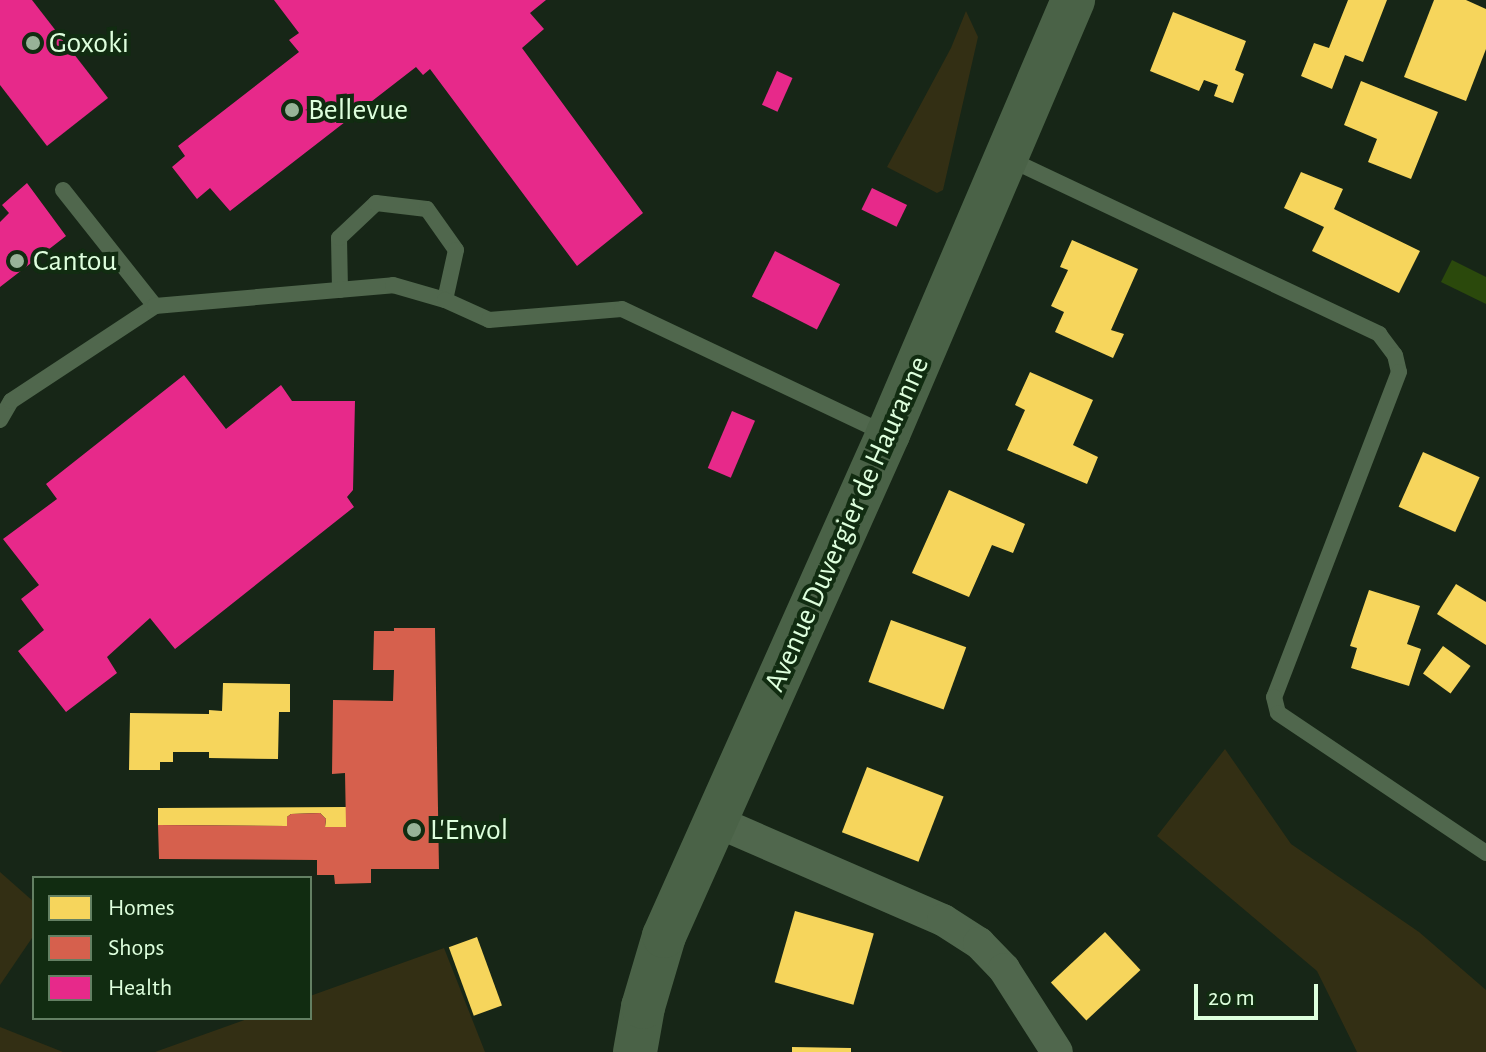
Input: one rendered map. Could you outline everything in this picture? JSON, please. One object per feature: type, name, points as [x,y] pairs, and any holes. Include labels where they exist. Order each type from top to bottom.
[{"type":"main road","name":"Avenue Duvergier de Hauranne","points":[[635,1052],[643,1007],[664,936],[888,434],[957,265],[1007,158],[1072,0]]},
{"type":"street","points":[[715,821],[943,920],[979,943],[1004,969],[1057,1052]]},
{"type":"lane","points":[[1007,158],[1379,334],[1395,355],[1399,372],[1274,697],[1278,713],[1486,853]]},
{"type":"lane","points":[[63,190],[155,306]]},
{"type":"lane","points":[[340,290],[339,238],[376,203],[427,209],[456,250],[445,300]]},
{"type":"lane","points":[[0,420],[11,401],[155,306],[393,285],[445,300],[489,320],[622,309],[888,434]]},
{"type":"shaded area","points":[[966,11],[978,37],[943,190],[937,193],[887,167],[951,48]]},
{"type":"shaded area","points":[[1452,260],[1486,277],[1486,304],[1441,282]]},
{"type":"shaded area","points":[[1225,749],[1291,844],[1419,932],[1486,990],[1486,1052],[1357,1052],[1317,971],[1157,836]]},
{"type":"shaded area","points":[[0,872],[32,900],[32,938],[0,985]]},
{"type":"shaded area","points":[[444,948],[485,1052],[155,1052],[244,1020],[312,1020],[312,995]]},
{"type":"shaded area","points":[[0,1027],[63,1052],[0,1052]]},
{"type":"building: Homes","points":[[1348,0],[1387,0],[1363,62],[1345,55],[1332,89],[1301,76],[1314,43],[1329,48]]},
{"type":"building: Homes","points":[[1434,0],[1466,0],[1486,9],[1486,49],[1466,101],[1404,77]]},
{"type":"building: Homes","points":[[1173,12],[1246,41],[1235,70],[1244,74],[1233,103],[1214,96],[1218,85],[1204,80],[1199,91],[1150,71]]},
{"type":"building: Homes","points":[[1361,81],[1438,112],[1411,179],[1368,162],[1377,139],[1344,125]]},
{"type":"building: Homes","points":[[1301,172],[1343,189],[1334,209],[1420,251],[1399,293],[1312,251],[1324,227],[1284,208]]},
{"type":"building: Homes","points":[[1072,240],[1138,269],[1111,330],[1124,334],[1113,358],[1055,332],[1064,312],[1051,306],[1068,270],[1060,267]]},
{"type":"building: Homes","points":[[1030,372],[1093,400],[1073,445],[1098,457],[1087,484],[1007,450],[1025,410],[1015,405]]},
{"type":"building: Homes","points":[[1423,452],[1480,477],[1455,532],[1399,507]]},
{"type":"building: Homes","points":[[949,490],[1025,524],[1013,553],[992,545],[969,597],[912,573]]},
{"type":"building: Homes","points":[[1456,584],[1486,602],[1486,645],[1437,614]]},
{"type":"building: Homes","points":[[1369,590],[1420,606],[1407,644],[1421,649],[1409,686],[1351,668],[1357,648],[1350,646]]},
{"type":"building: Homes","points":[[891,620],[966,647],[944,709],[868,682]]},
{"type":"building: Homes","points":[[1443,646],[1471,666],[1451,693],[1423,674]]},
{"type":"building: Homes","points":[[223,683],[290,684],[290,712],[279,712],[278,759],[209,758],[209,752],[173,752],[173,762],[160,762],[160,770],[129,770],[130,713],[209,714],[209,710],[222,711]]},
{"type":"building: Homes","points":[[867,767],[944,796],[918,862],[842,832]]},
{"type":"building: Homes","points":[[346,807],[346,827],[325,827],[326,819],[320,813],[291,814],[287,817],[287,826],[158,825],[158,808]]},
{"type":"building: Homes","points":[[795,911],[874,934],[853,1005],[775,982]]},
{"type":"building: Homes","points":[[1105,932],[1140,970],[1086,1020],[1051,982]]},
{"type":"building: Homes","points":[[477,937],[502,1006],[474,1016],[449,947]]},
{"type":"building: Homes","points":[[792,1047],[851,1048],[851,1052],[792,1052]]},
{"type":"building: Shops","points":[[394,628],[435,628],[439,869],[371,869],[371,883],[335,884],[334,875],[317,875],[317,860],[159,859],[158,825],[287,826],[287,817],[291,814],[320,813],[326,819],[325,827],[346,827],[345,773],[332,774],[333,700],[393,701],[394,670],[373,670],[374,631],[394,631]]},
{"type":"building: Health","name":"Goxoki","points":[[0,0],[32,0],[108,98],[47,146],[0,85]]},
{"type":"building: Health","name":"Bellevue","points":[[274,0],[546,0],[530,13],[544,29],[522,48],[643,213],[577,266],[430,69],[423,75],[416,67],[230,211],[210,188],[197,199],[172,167],[185,156],[178,146],[299,52],[289,40],[299,33]]},
{"type":"building: Health","points":[[777,71],[793,78],[777,112],[762,105]]},
{"type":"building: Health","name":"Cantou","points":[[27,183],[66,236],[0,287],[0,222],[9,213],[2,205]]},
{"type":"building: Health","points":[[872,188],[907,205],[897,227],[861,210]]},
{"type":"building: Health","points":[[775,251],[840,284],[817,330],[752,296]]},
{"type":"building: Health","points":[[184,375],[226,429],[281,385],[292,401],[355,401],[353,490],[347,497],[354,507],[175,649],[150,618],[107,657],[117,673],[66,712],[18,651],[44,630],[21,599],[39,585],[3,539],[57,499],[46,484]]},
{"type":"building: Health","points":[[732,411],[755,421],[731,478],[708,468]]},
{"type":"place","name":"Goxoki","points":[[33,43]]},
{"type":"place","name":"Bellevue","points":[[292,110]]},
{"type":"place","name":"Cantou","points":[[17,261]]},
{"type":"place","name":"L'Envol","points":[[414,830]]}]
